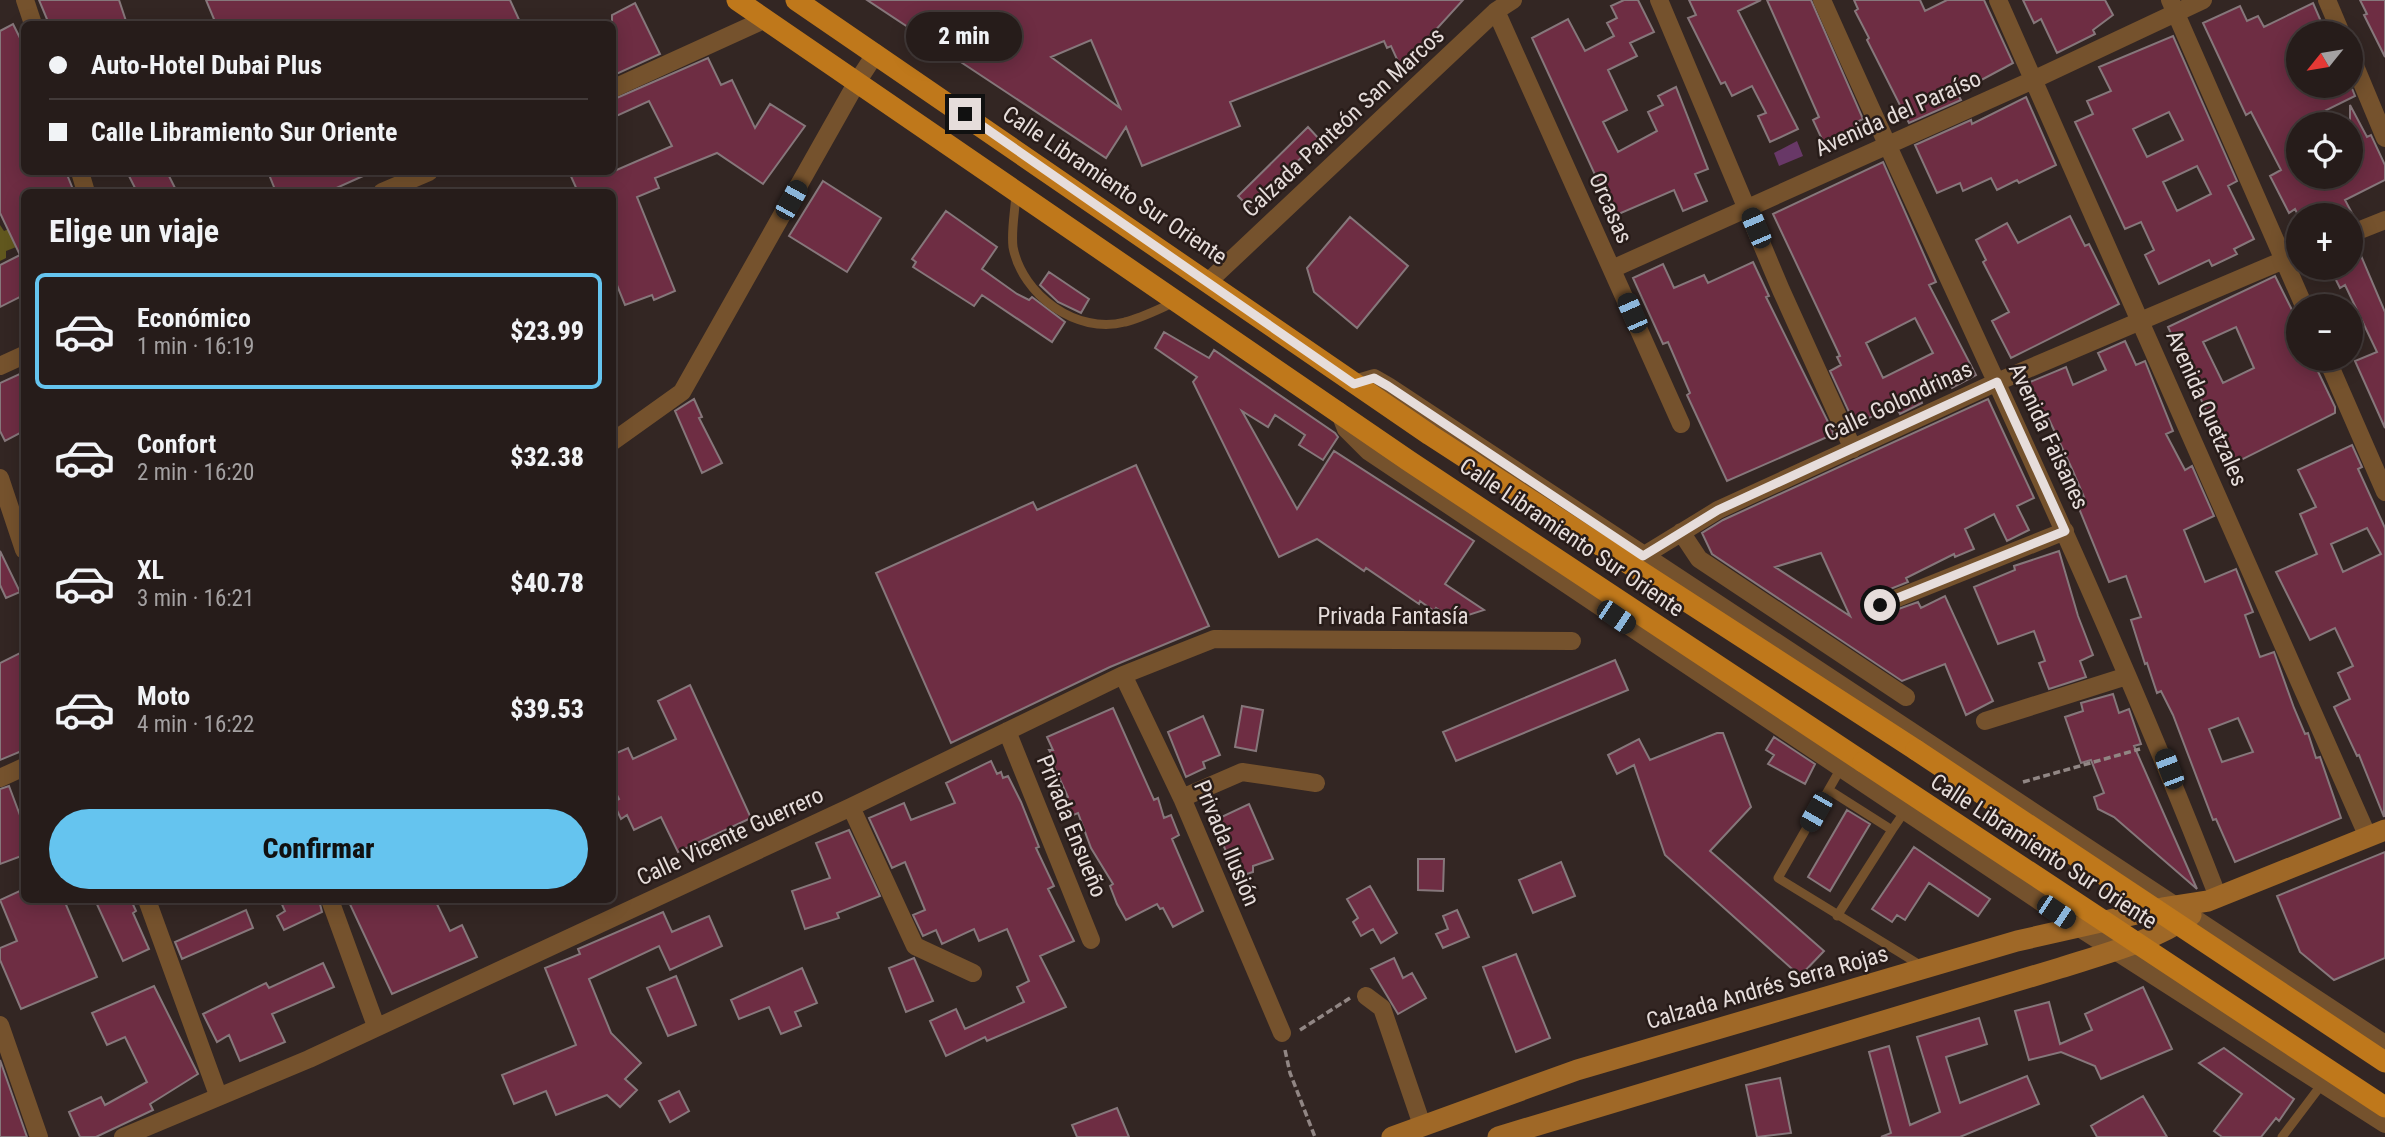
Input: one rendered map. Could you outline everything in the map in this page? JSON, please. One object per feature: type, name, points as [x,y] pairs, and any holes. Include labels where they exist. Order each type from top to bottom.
[{"type":"main road","name":"Calle Libramiento Sur Oriente","points":[[737,0],[1016,194],[1409,461],[2385,1108]]},
{"type":"main road","name":"Calle Libramiento Sur Oriente","points":[[796,0],[1430,435],[1893,735],[2385,1062]]},
{"type":"main road","points":[[1506,1095],[1507,1134],[2114,950],[2175,914],[2377,833]]},
{"type":"main road","name":"Calzada Andrés Serra Rojas","points":[[1392,1137],[1577,1070],[1925,968],[2078,927],[2175,914]]},
{"type":"street","points":[[25,0],[32,21]]},
{"type":"street","name":"Calzada Panteón San Marcos","points":[[1209,281],[1496,12],[1513,0]]},
{"type":"street","points":[[1659,0],[1853,449]]},
{"type":"street","name":"Avenida Faisanes","points":[[1822,0],[2065,531],[2159,744],[2213,899]]},
{"type":"street","name":"Avenida Quetzales","points":[[1998,0],[2142,322],[2377,833]]},
{"type":"street","name":"Avenida del Paraíso","points":[[1612,269],[2033,80],[2173,6],[2203,0]]},
{"type":"street","points":[[2328,0],[2336,21]]},
{"type":"street","points":[[2173,6],[2286,248]]},
{"type":"street","name":"Orcasas","points":[[1496,12],[1681,425]]},
{"type":"street","points":[[616,87],[766,19]]},
{"type":"street","points":[[616,439],[682,391],[876,53]]},
{"type":"street","points":[[2363,74],[2378,98],[2385,138]]},
{"type":"street","points":[[389,189],[422,175]]},
{"type":"street","points":[[2363,229],[2385,220]]},
{"type":"street","name":"Calle Golondrinas","points":[[1643,556],[1718,510],[1997,382],[2286,259]]},
{"type":"street","points":[[0,366],[21,356]]},
{"type":"street","points":[[2332,371],[2385,492]]},
{"type":"street","points":[[1354,384],[1374,378],[1388,386],[2175,914],[2385,1044]]},
{"type":"street","points":[[1339,411],[1346,429],[1368,451],[2078,927],[2385,1124]]},
{"type":"street","points":[[0,478],[21,541]]},
{"type":"street","points":[[1880,605],[2065,531]]},
{"type":"street","points":[[1681,532],[1699,559],[1906,697]]},
{"type":"street","name":"Privada Fantasía","points":[[1214,639],[1572,641]]},
{"type":"street","name":"Calle Vicente Guerrero","points":[[123,1137],[309,1059],[851,807],[1123,675],[1214,639]]},
{"type":"street","name":"Privada Ilusión","points":[[1123,675],[1182,799],[1282,1033]]},
{"type":"street","points":[[1985,721],[2127,676]]},
{"type":"street","name":"Privada Ensueño","points":[[1007,731],[1091,940]]},
{"type":"street","points":[[0,778],[21,768]]},
{"type":"street","points":[[1182,799],[1242,772],[1316,783]]},
{"type":"street","points":[[851,807],[915,946],[973,973]]},
{"type":"street","points":[[148,903],[218,1095]]},
{"type":"street","points":[[331,903],[376,1026]]},
{"type":"street","points":[[1366,996],[1382,1008],[1422,1125]]},
{"type":"street","points":[[0,1025],[39,1137]]},
{"type":"lane","points":[[1016,194],[1013,246],[1024,279],[1060,312],[1093,324],[1124,323],[1176,302]]},
{"type":"lane","points":[[1841,768],[1778,878],[1925,968]]},
{"type":"lane","points":[[1829,790],[1892,830]]},
{"type":"lane","points":[[1837,916],[1905,811]]},
{"type":"lane","points":[[2282,1137],[2322,1084]]},
{"type":"path","points":[[2017,784],[2159,744]]},
{"type":"path","points":[[1315,1137],[1290,1073],[1282,1033],[1301,1030],[1350,998],[1366,996]]},
{"type":"shaded area","points":[[1797,141],[1803,156],[1779,166],[1774,153]]},
{"type":"shaded area","points":[[21,224],[21,245],[6,251],[6,258],[0,261],[0,225],[4,231]]},
{"type":"building","points":[[39,0],[119,0],[126,21],[48,21]]},
{"type":"building","points":[[206,0],[510,0],[520,21],[215,21]]},
{"type":"building","points":[[867,0],[1463,0],[1401,68],[1391,46],[1387,48],[1384,41],[1230,102],[1240,126],[1142,166],[1126,127],[1106,158]],"holes":[[[1091,40],[1120,108],[1051,57]]]},
{"type":"building","points":[[1624,0],[1638,0],[1654,32],[1630,43],[1637,56],[1608,70],[1627,110],[1603,122],[1618,152],[1657,131],[1648,112],[1663,105],[1658,96],[1676,87],[1708,169],[1695,174],[1707,201],[1683,211],[1674,190],[1614,216],[1532,38],[1568,19],[1585,51],[1614,36],[1607,23],[1617,18],[1611,6]]},
{"type":"building","points":[[1689,0],[1761,0],[1738,11],[1798,129],[1770,142],[1758,116],[1766,113],[1752,86],[1732,96],[1725,82],[1721,84],[1688,18],[1696,15]]},
{"type":"building","points":[[1767,0],[1811,0],[1863,119],[1857,122],[1862,134],[1827,150],[1813,120],[1819,117]]},
{"type":"building","points":[[1854,0],[1920,0],[1925,11],[1947,0],[1984,0],[2013,63],[1957,93],[1961,100],[1909,123],[1867,40],[1869,38],[1855,11],[1858,9]]},
{"type":"building","points":[[2023,0],[2105,0],[2113,15],[2093,30],[2095,34],[2057,53],[2041,19],[2034,23]]},
{"type":"building","points":[[2360,0],[2385,0],[2385,57],[2364,15],[2367,14]]},
{"type":"building","points":[[635,3],[660,54],[616,74],[616,21],[612,21],[612,15]]},
{"type":"building","points":[[2313,3],[2321,21],[2286,21],[2286,98],[2351,98],[2322,112],[2286,112],[2286,189],[2363,189],[2363,129],[2367,137],[2371,135],[2385,165],[2385,180],[2345,200],[2347,203],[2286,203],[2286,207],[2270,176],[2281,170],[2251,112],[2246,115],[2203,23],[2240,6],[2247,21],[2258,16],[2264,27]]},
{"type":"building","points":[[13,24],[21,40],[21,175],[67,175],[73,189],[21,189],[21,296],[0,307],[0,265],[20,255],[0,213],[0,31]]},
{"type":"building","points":[[2173,36],[2237,181],[2228,186],[2254,239],[2234,249],[2237,254],[2212,266],[2209,260],[2159,284],[2145,255],[2154,250],[2141,222],[2125,229],[2075,122],[2093,114],[2087,101],[2111,91],[2099,67]],"holes":[[[2169,112],[2183,140],[2147,157],[2133,129]],[[2197,166],[2211,194],[2177,211],[2163,182]]]},
{"type":"building","points":[[708,58],[721,85],[732,80],[755,128],[770,104],[805,126],[763,184],[717,153],[655,178],[659,188],[637,197],[675,291],[654,300],[652,295],[625,305],[616,283],[616,189],[577,189],[570,175],[616,175],[616,170],[672,146],[649,101],[616,116],[616,98]]},
{"type":"building","points":[[2026,97],[2056,165],[2019,183],[2017,180],[1997,190],[1991,178],[1963,191],[1960,183],[1937,193],[1915,145],[1971,120],[1972,124]]},
{"type":"building","points":[[1308,127],[1320,140],[1249,207],[1238,196]]},
{"type":"building","points":[[1883,162],[1936,282],[1929,285],[1976,375],[1952,388],[1949,383],[1920,397],[1922,403],[1900,414],[1895,405],[1855,425],[1830,371],[1841,365],[1837,357],[1840,356],[1773,214]],"holes":[[[1915,318],[1933,353],[1883,378],[1866,343]]]},
{"type":"building","points":[[128,175],[168,175],[176,189],[136,189]]},
{"type":"building","points":[[269,175],[365,175],[334,189],[275,189]]},
{"type":"building","points":[[823,181],[881,218],[847,272],[789,236]]},
{"type":"building","points":[[946,211],[997,247],[982,269],[1017,294],[1029,300],[1032,297],[1065,322],[1052,342],[982,295],[974,306],[913,267],[916,262],[912,259]]},
{"type":"building","points":[[2070,216],[2085,246],[2089,244],[2119,304],[2011,358],[1992,321],[2009,312],[1983,262],[1986,260],[1976,240],[2007,223],[2018,243]]},
{"type":"building","points":[[1350,217],[1408,266],[1357,328],[1314,292],[1307,268]]},
{"type":"building","points":[[2363,260],[2385,312],[2385,428],[2359,371],[2363,371],[2363,358],[2377,352],[2363,323],[2363,294],[2349,294],[2345,285],[2340,288],[2336,280],[2363,280]]},
{"type":"building","points":[[1753,262],[1769,296],[1766,297],[1834,434],[1727,481],[1687,395],[1690,393],[1668,342],[1663,344],[1633,278],[1663,264],[1674,288],[1704,275],[1708,283]]},
{"type":"building","points":[[1049,272],[1089,299],[1081,313],[1058,302],[1040,285]]},
{"type":"building","points":[[2275,276],[2286,298],[2286,371],[2318,371],[2335,407],[2335,413],[2231,465],[2168,327]],"holes":[[[2236,327],[2254,368],[2223,383],[2203,342]]]},
{"type":"building","points":[[1164,332],[1209,358],[1214,350],[1335,433],[1338,437],[1323,460],[1299,445],[1305,435],[1275,415],[1268,427],[1242,411],[1297,509],[1334,451],[1474,541],[1445,584],[1484,610],[1453,620],[1436,608],[1434,611],[1420,601],[1419,604],[1317,539],[1279,557],[1193,382],[1197,377],[1155,348]]},
{"type":"building","points":[[2125,341],[2136,365],[2145,361],[2173,431],[2166,434],[2185,470],[2192,466],[2214,516],[2184,530],[2205,582],[2236,569],[2253,612],[2245,615],[2260,657],[2274,652],[2305,734],[2308,733],[2316,758],[2320,757],[2341,818],[2235,862],[2216,819],[2213,820],[2173,715],[2161,691],[2157,693],[2147,663],[2145,664],[2131,620],[2141,617],[2126,576],[2109,582],[2076,501],[2084,497],[2072,469],[2047,415],[2036,419],[2023,385],[2066,367],[2073,385],[2106,370],[2098,353]],"holes":[[[2238,718],[2253,752],[2222,762],[2209,729]]]},
{"type":"building","points":[[21,373],[21,433],[5,441],[0,431],[0,383]]},
{"type":"building","points":[[694,399],[702,417],[699,418],[722,463],[702,473],[675,411]]},
{"type":"building","points":[[1988,399],[2034,498],[2017,506],[2029,530],[2007,541],[1994,514],[1965,529],[1974,549],[1955,557],[1954,554],[1906,578],[1908,582],[1875,595],[1869,604],[1872,613],[1879,616],[1918,602],[1921,608],[1945,596],[1993,701],[1966,715],[1945,664],[1902,681],[1712,554],[1702,533],[1723,520]],"holes":[[[1821,553],[1850,616],[1775,567]]]},
{"type":"building","points":[[2352,445],[2362,467],[2358,469],[2385,528],[2384,817],[2359,755],[2357,756],[2334,707],[2350,699],[2338,673],[2353,666],[2335,628],[2310,640],[2276,572],[2317,554],[2300,514],[2316,507],[2298,470]],"holes":[[[2367,528],[2381,554],[2343,572],[2331,544]]]},
{"type":"building","points":[[1136,465],[1209,626],[1110,667],[951,743],[876,573],[1033,502],[1037,510]]},
{"type":"building","points":[[0,551],[20,592],[6,598],[0,585]]},
{"type":"building","points":[[2059,551],[2078,616],[2093,655],[2080,661],[2086,677],[2049,689],[2039,663],[2045,661],[2034,631],[1998,644],[1974,587],[2015,570],[2014,566]]},
{"type":"building","points":[[21,652],[21,751],[0,760],[0,663]]},
{"type":"building","points":[[1615,660],[1628,690],[1456,761],[1443,732]]},
{"type":"building","points":[[690,685],[751,818],[678,852],[661,817],[634,830],[627,815],[621,819],[616,808],[616,800],[619,799],[616,793],[616,753],[628,748],[633,759],[676,739],[658,701]]},
{"type":"building","points":[[2113,694],[2119,713],[2129,709],[2141,744],[2134,746],[2197,889],[2114,817],[2098,809],[2094,797],[2104,793],[2091,760],[2081,763],[2065,717],[2083,711],[2081,703]]},
{"type":"building","points":[[1242,706],[1263,710],[1256,751],[1235,747]]},
{"type":"building","points":[[1113,708],[1154,800],[1158,798],[1164,818],[1171,815],[1179,835],[1172,839],[1203,911],[1173,927],[1163,908],[1160,909],[1157,904],[1126,920],[1110,886],[1113,884],[1091,848],[1078,813],[1066,818],[1059,801],[1068,797],[1052,762],[1055,761],[1049,750],[1053,750],[1047,737]]},
{"type":"building","points":[[1203,716],[1220,755],[1203,762],[1205,768],[1186,777],[1168,732]]},
{"type":"building","points":[[1723,733],[1751,807],[1710,851],[1824,951],[1800,976],[1665,855],[1634,765],[1617,774],[1608,755],[1639,739],[1650,760]]},
{"type":"building","points":[[1774,737],[1815,764],[1805,784],[1768,764],[1774,755],[1766,750]]},
{"type":"building","points":[[991,761],[997,774],[1001,772],[1003,778],[1008,776],[1021,802],[1039,847],[1036,848],[1054,886],[1048,889],[1074,941],[1040,956],[1066,1007],[987,1041],[985,1037],[946,1056],[930,1021],[956,1009],[965,1029],[1024,1002],[1017,987],[1029,981],[1007,929],[979,941],[974,929],[942,944],[936,930],[923,936],[913,915],[925,910],[905,862],[892,868],[869,818],[904,803],[911,820],[955,803],[946,783]]},
{"type":"building","points":[[9,786],[21,818],[21,856],[0,864],[0,789]]},
{"type":"building","points":[[1249,804],[1273,859],[1253,866],[1253,872],[1237,877],[1213,821]]},
{"type":"building","points":[[1847,810],[1870,824],[1830,891],[1808,877]]},
{"type":"building","points":[[849,830],[880,896],[837,913],[839,918],[805,929],[792,891],[830,878],[816,843]]},
{"type":"building","points":[[1914,847],[1990,899],[1978,916],[1929,883],[1905,920],[1897,915],[1892,922],[1872,909]]},
{"type":"building","points":[[2385,852],[2385,958],[2334,980],[2300,952],[2277,896]]},
{"type":"building","points":[[1418,859],[1444,859],[1443,891],[1418,890]]},
{"type":"building","points":[[1561,862],[1575,896],[1533,913],[1519,880]]},
{"type":"building","points":[[1370,886],[1397,933],[1381,943],[1373,929],[1361,936],[1353,922],[1358,918],[1347,899]]},
{"type":"building","points":[[21,890],[21,903],[65,903],[97,977],[21,1009],[0,960],[0,948],[17,941],[0,900]]},
{"type":"building","points":[[96,903],[132,903],[136,911],[133,913],[149,949],[123,961]]},
{"type":"building","points":[[281,903],[320,903],[322,912],[284,930],[277,916],[285,911]]},
{"type":"building","points":[[349,903],[436,903],[450,931],[462,925],[477,957],[392,994]]},
{"type":"building","points":[[246,910],[253,928],[182,959],[175,942]]},
{"type":"building","points":[[1457,910],[1469,937],[1443,948],[1436,934],[1448,929],[1443,916]]},
{"type":"building","points":[[663,912],[672,932],[709,916],[722,946],[670,970],[659,946],[589,979],[611,1033],[641,1063],[625,1079],[637,1090],[620,1107],[607,1095],[556,1115],[546,1091],[514,1104],[502,1075],[576,1045],[545,968],[580,954],[578,949]]},
{"type":"building","points":[[1516,954],[1550,1038],[1516,1052],[1483,967]]},
{"type":"building","points":[[914,958],[933,1001],[906,1012],[889,968]]},
{"type":"building","points":[[1394,958],[1403,978],[1412,973],[1426,998],[1398,1014],[1371,969]]},
{"type":"building","points":[[323,963],[334,987],[272,1014],[285,1042],[240,1061],[229,1035],[217,1042],[203,1014],[266,983],[269,988]]},
{"type":"building","points":[[802,968],[817,1003],[795,1012],[801,1026],[781,1034],[769,1007],[739,1019],[731,1000]]},
{"type":"building","points":[[676,976],[696,1025],[668,1036],[647,988]]},
{"type":"building","points":[[154,986],[198,1074],[150,1104],[153,1110],[96,1137],[80,1137],[69,1112],[101,1097],[105,1105],[147,1082],[125,1037],[107,1045],[92,1013]]},
{"type":"building","points":[[2143,987],[2172,1049],[2101,1079],[2095,1066],[2061,1052],[2029,1060],[2015,1011],[2049,1002],[2060,1044],[2092,1030],[2085,1014]]},
{"type":"building","points":[[1979,1018],[1987,1044],[1946,1057],[1960,1103],[2027,1076],[2039,1104],[1960,1137],[1881,1137],[1891,1133],[1869,1052],[1889,1046],[1910,1125],[1940,1112],[1917,1037]]},
{"type":"building","points":[[2224,1048],[2294,1099],[2279,1121],[2276,1118],[2261,1137],[2222,1137],[2214,1131],[2242,1094],[2199,1063]]},
{"type":"building","points":[[0,1060],[27,1137],[0,1137]]},
{"type":"building","points":[[1780,1078],[1791,1133],[1757,1137],[1746,1085]]},
{"type":"building","points":[[679,1091],[689,1111],[670,1122],[659,1101]]},
{"type":"building","points":[[2143,1096],[2167,1137],[2097,1137],[2091,1126]]},
{"type":"building","points":[[1117,1108],[1129,1137],[1077,1137],[1072,1125]]},
{"type":"route","points":[[965,114],[1354,384],[1358,380],[1374,378],[1388,386],[1643,556],[1718,510],[1997,382],[2065,531],[1880,605]]}]
